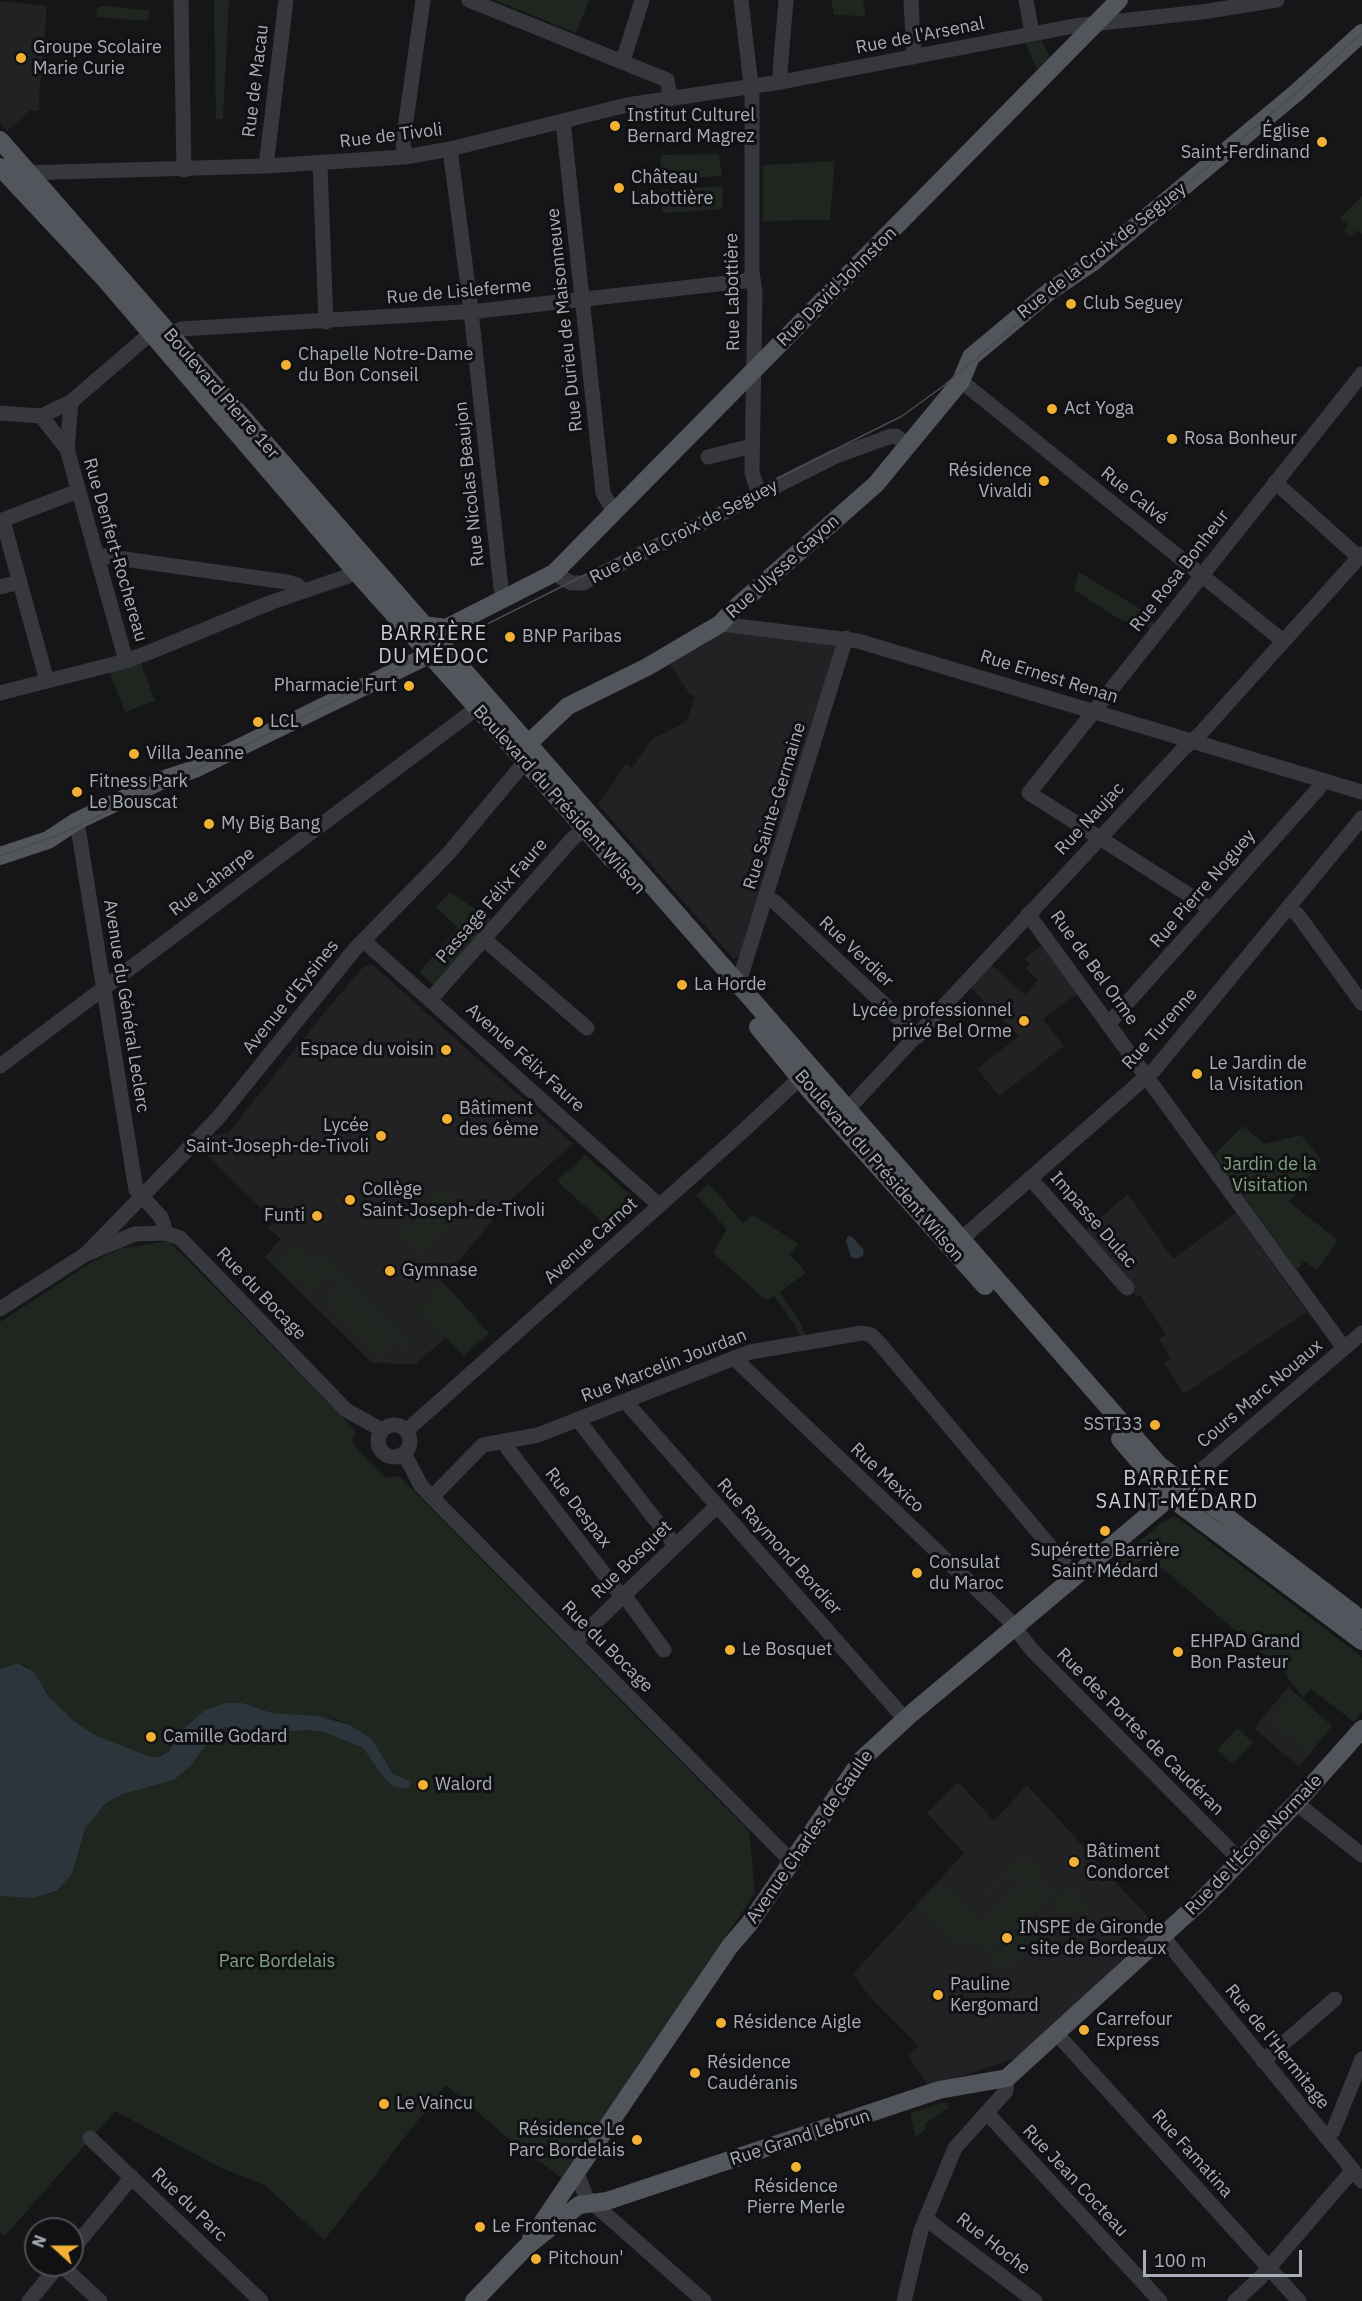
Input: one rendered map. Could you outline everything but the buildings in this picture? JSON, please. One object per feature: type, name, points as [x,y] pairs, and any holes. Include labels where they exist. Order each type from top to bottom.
[{"type":"main road","name":"Rue David Johnston","points":[[554,573],[1119,0]]},
{"type":"main road","name":"Rue de la Croix de Seguey","points":[[961,381],[971,357],[1050,291],[1094,262],[1296,93],[1362,33]]},
{"type":"main road","name":"Boulevard Pierre 1er","points":[[0,140],[5,167],[429,655]]},
{"type":"main road","name":"Boulevard Pierre 1er","points":[[5,167],[29,173],[357,551],[427,627]]},
{"type":"main road","name":"Rue Ulysse Gayon","points":[[514,725],[527,726],[568,706],[647,667],[720,624],[876,484],[961,381]]},
{"type":"main road","points":[[372,590],[412,621],[445,637],[505,599],[554,573]]},
{"type":"main road","name":"Boulevard du Président Wilson","points":[[445,637],[530,745],[738,986],[890,1181],[1002,1304],[1177,1491],[1309,1602],[1362,1641]]},
{"type":"main road","points":[[0,856],[48,840],[77,821],[167,778],[195,769],[429,655],[454,670],[491,711],[514,725]]},
{"type":"main road","name":"Boulevard du Président Wilson","points":[[429,655],[733,996],[802,1070],[847,1110],[1153,1458],[1177,1491],[1362,1620]]},
{"type":"main road","name":"Rue Ulysse Gayon","points":[[530,745],[541,731],[568,706]]},
{"type":"main road","points":[[524,763],[530,745]]},
{"type":"main road","name":"Avenue Charles de Gaulle","points":[[526,2247],[544,2216],[577,2173],[857,1766],[905,1719],[1177,1491]]},
{"type":"main road","name":"Rue de l'École Normale","points":[[1007,2078],[1163,1937],[1296,1803],[1362,1729]]},
{"type":"main road","name":"Rue Grand Lebrun","points":[[593,2202],[607,2201],[685,2176],[939,2090],[1007,2078]]},
{"type":"main road","name":"Avenue Charles de Gaulle","points":[[480,2299],[526,2247],[572,2208],[593,2202]]},
{"type":"street","points":[[181,0],[184,170]]},
{"type":"street","name":"Rue de Macau","points":[[266,166],[286,0]]},
{"type":"street","points":[[405,157],[403,142],[423,0]]},
{"type":"street","points":[[469,0],[667,80],[671,99]]},
{"type":"street","points":[[623,61],[642,0]]},
{"type":"street","name":"Rue Labottière","points":[[741,0],[752,87],[754,370],[752,472],[759,495]]},
{"type":"street","points":[[781,82],[786,0]]},
{"type":"street","points":[[910,0],[914,57]]},
{"type":"street","points":[[1026,0],[1032,33]]},
{"type":"street","name":"Rue de l'Arsenal","points":[[752,87],[1097,22],[1202,12],[1278,0]]},
{"type":"street","name":"Rue de Tivoli","points":[[29,173],[184,170],[320,164],[405,157],[450,149],[627,105],[752,87]]},
{"type":"street","name":"Rue Durieu de Maisonneuve","points":[[563,121],[603,493],[614,512]]},
{"type":"street","name":"Rue Nicolas Beaujon","points":[[450,149],[471,312],[501,588],[505,599]]},
{"type":"street","points":[[320,164],[326,322]]},
{"type":"street","name":"Rue de Lisleferme","points":[[169,335],[181,329],[471,312],[753,280]]},
{"type":"street","points":[[0,413],[40,416],[71,402],[150,333]]},
{"type":"street","name":"Rue Rosa Bonheur","points":[[1099,838],[1029,793],[1362,374]]},
{"type":"street","name":"Rue Calvé","points":[[961,381],[1283,641]]},
{"type":"street","points":[[66,449],[71,402]]},
{"type":"street","points":[[40,416],[66,449]]},
{"type":"street","name":"Rue de la Croix de Seguey","points":[[554,573],[571,583],[583,583],[834,457],[891,436],[897,436],[909,446]]},
{"type":"street","points":[[708,457],[752,446]]},
{"type":"street","name":"Rue Denfert-Rochereau","points":[[66,449],[126,661]]},
{"type":"street","points":[[1275,482],[1354,553],[1362,555]]},
{"type":"street","points":[[47,681],[2,521],[78,491]]},
{"type":"street","points":[[0,693],[126,661],[348,576],[355,571],[357,551]]},
{"type":"street","points":[[96,555],[287,582],[297,585],[304,591]]},
{"type":"street","name":"Rue Naujac","points":[[847,1110],[1192,741],[1362,555]]},
{"type":"street","points":[[0,587],[20,582]]},
{"type":"street","name":"Rue Ernest Renan","points":[[720,624],[846,638],[1362,792]]},
{"type":"street","name":"Rue Sainte-Germaine","points":[[738,986],[846,638]]},
{"type":"street","name":"Rue Laharpe","points":[[0,1066],[477,708]]},
{"type":"street","points":[[524,763],[543,772],[575,807],[611,839]]},
{"type":"street","name":"Avenue d'Eysines","points":[[86,1254],[218,1118],[364,941],[448,855],[524,763]]},
{"type":"street","name":"Rue Pierre Noguey","points":[[1110,1022],[1320,788],[1323,780]]},
{"type":"street","name":"Rue Turenne","points":[[960,1240],[1148,1076],[1362,818]]},
{"type":"street","name":"Avenue du Général Leclerc","points":[[77,821],[136,1190],[141,1197]]},
{"type":"street","name":"Passage Félix Faure","points":[[430,1000],[573,838],[585,829]]},
{"type":"street","points":[[1099,838],[1211,909]]},
{"type":"street","name":"Rue Verdier","points":[[767,898],[775,902],[918,1036]]},
{"type":"street","points":[[1289,908],[1298,915],[1362,1003]]},
{"type":"street","name":"Rue de Bel Orme","points":[[1028,914],[1110,1022],[1344,1348]]},
{"type":"street","points":[[485,940],[587,1028]]},
{"type":"street","name":"Avenue Félix Faure","points":[[364,941],[659,1205]]},
{"type":"street","name":"Avenue Carnot","points":[[406,1431],[659,1205],[802,1070]]},
{"type":"street","name":"Impasse Dulac","points":[[1030,1178],[1127,1288]]},
{"type":"street","points":[[890,1181],[940,1229],[960,1240]]},
{"type":"street","name":"Rue du Bocage","points":[[141,1197],[161,1217],[166,1233],[180,1238],[346,1410],[382,1430]]},
{"type":"street","name":"Avenue d'Eysines","points":[[0,1307],[86,1254],[144,1232],[166,1233]]},
{"type":"street","name":"Rue Marcelin Jourdan","points":[[432,1497],[483,1445],[530,1437],[734,1358],[775,1347],[862,1333],[872,1335],[1075,1576]]},
{"type":"street","name":"Cours Marc Nouaux","points":[[1177,1491],[1344,1348],[1360,1338]]},
{"type":"street","name":"Rue Mexico","points":[[734,1358],[1008,1618],[1014,1628]]},
{"type":"street","name":"Rue Raymond Bordier","points":[[625,1401],[905,1719]]},
{"type":"street","points":[[578,1420],[675,1545]]},
{"type":"street","points":[[397,1425],[406,1431],[410,1440],[404,1454],[395,1457],[382,1452],[378,1443],[382,1430],[397,1425]]},
{"type":"street","name":"Rue Despax","points":[[505,1441],[508,1449],[664,1650]]},
{"type":"street","name":"Rue du Bocage","points":[[404,1454],[416,1479],[432,1497],[791,1861]]},
{"type":"street","name":"Rue Bosquet","points":[[575,1642],[717,1506]]},
{"type":"street","points":[[1309,1602],[1335,1612],[1362,1632]]},
{"type":"street","name":"Rue des Portes de Caudéran","points":[[1014,1628],[1032,1650],[1240,1861]]},
{"type":"street","points":[[1296,1803],[1362,1855]]},
{"type":"street","name":"Rue de l'Hermitage","points":[[1163,1937],[1357,2175]]},
{"type":"street","points":[[1263,2061],[1335,1999]]},
{"type":"street","name":"Rue Famatina","points":[[1057,2034],[1299,2301]]},
{"type":"street","points":[[1326,2137],[1333,2131],[1362,2060]]},
{"type":"street","name":"Rue de l'École Normale","points":[[904,2301],[926,2219],[955,2148],[1006,2091],[1007,2078]]},
{"type":"street","name":"Rue Jean Cocteau","points":[[987,2113],[1160,2301]]},
{"type":"street","name":"Rue du Parc","points":[[90,2138],[261,2301]]},
{"type":"street","points":[[577,2173],[582,2191],[704,2301]]},
{"type":"street","points":[[1235,2301],[1357,2175]]},
{"type":"street","points":[[84,2235],[132,2177]]},
{"type":"street","name":"Rue Hoche","points":[[926,2219],[1035,2301]]},
{"type":"street","points":[[29,2301],[50,2277]]},
{"type":"street","points":[[73,2277],[100,2301]]},
{"type":"shaded area","name":"Groupe Scolaire Marie Curie","points":[[0,1],[47,6],[38,111],[31,110],[7,131],[0,123]]},
{"type":"shaded area","points":[[720,632],[833,644],[837,648],[741,953],[734,959],[598,804],[626,764],[632,768],[652,739],[686,722],[695,697],[689,693],[668,662]]},
{"type":"shaded area","name":"Lycée professionnel privé Bel Orme","points":[[1042,945],[1077,994],[1043,1019],[1064,1046],[999,1096],[977,1069],[1019,1036],[970,987],[991,964],[1025,995],[1038,980],[1025,968],[1030,964],[1025,958]]},
{"type":"shaded area","points":[[373,965],[573,1144],[510,1200],[417,1310],[445,1338],[416,1364],[372,1363],[265,1257],[281,1239],[268,1228],[274,1221],[201,1149],[213,1136],[228,1133],[364,966]]},
{"type":"shaded area","points":[[1128,1194],[1173,1259],[1236,1213],[1307,1312],[1184,1394],[1164,1363],[1171,1358],[1159,1339],[1166,1334],[1140,1295],[1137,1297],[1130,1288],[1134,1285],[1086,1230]]},
{"type":"shaded area","points":[[848,1236],[852,1237],[864,1250],[863,1256],[856,1259],[851,1257],[846,1241]]},
{"type":"shaded area","points":[[18,1663],[34,1672],[49,1697],[74,1721],[97,1736],[151,1757],[159,1757],[169,1751],[185,1727],[205,1710],[225,1703],[242,1703],[272,1713],[318,1716],[350,1725],[372,1739],[393,1774],[412,1782],[407,1789],[393,1786],[384,1778],[363,1748],[324,1732],[305,1730],[267,1734],[224,1727],[215,1732],[191,1765],[174,1780],[123,1794],[105,1804],[85,1829],[72,1874],[57,1891],[33,1898],[0,1896],[0,1669]]},
{"type":"shaded area","points":[[1288,1687],[1332,1726],[1299,1767],[1254,1728]]},
{"type":"shaded area","name":"INSPE de Gironde - site de Bordeaux","points":[[958,1782],[994,1821],[1027,1785],[1157,1927],[1143,1942],[1131,1935],[1124,1941],[1130,1952],[1021,2056],[930,2087],[908,2056],[919,2046],[869,1996],[853,1974],[964,1853],[927,1813]]},
{"type":"green space","points":[[214,0],[229,0],[223,119],[216,119]]},
{"type":"green space","points":[[495,0],[589,0],[576,33]]},
{"type":"green space","points":[[831,0],[863,0],[866,16],[834,15]]},
{"type":"green space","points":[[103,6],[149,10],[148,21],[96,17],[97,8]]},
{"type":"green space","points":[[1041,40],[1050,57],[1037,69],[1025,43]]},
{"type":"green space","points":[[719,154],[722,176],[660,180],[661,155]]},
{"type":"green space","points":[[835,161],[830,220],[763,221],[763,165]]},
{"type":"green space","points":[[722,186],[721,209],[665,213],[662,211],[661,190]]},
{"type":"green space","points":[[1362,196],[1362,234],[1357,230],[1350,237],[1344,231],[1349,226],[1340,218]]},
{"type":"green space","points":[[1079,572],[1149,614],[1148,617],[1156,624],[1152,629],[1121,620],[1074,590]]},
{"type":"green space","points":[[141,663],[155,701],[125,712],[109,671]]},
{"type":"green space","points":[[450,892],[496,923],[437,988],[419,972],[458,928],[436,907]]},
{"type":"green space","name":"Jardin de la Visitation","points":[[1243,1126],[1265,1144],[1301,1135],[1322,1160],[1289,1202],[1338,1240],[1317,1270],[1304,1261],[1297,1270],[1214,1155]]},
{"type":"green space","points":[[585,1155],[633,1197],[633,1204],[608,1227],[557,1181]]},
{"type":"green space","points":[[709,1184],[743,1223],[753,1215],[799,1244],[790,1254],[806,1273],[780,1292],[801,1324],[807,1338],[801,1339],[795,1325],[774,1296],[766,1300],[713,1253],[727,1229],[696,1195]]},
{"type":"green space","points":[[441,1186],[464,1207],[422,1254],[399,1234]]},
{"type":"green space","name":"Parc Bordelais","points":[[169,1241],[356,1431],[352,1439],[354,1446],[370,1463],[385,1478],[399,1476],[749,1831],[755,1893],[562,2178],[509,2139],[446,2085],[324,2240],[266,2186],[221,2168],[115,2111],[4,2237],[0,2233],[0,1896],[51,1894],[57,1891],[72,1874],[85,1829],[105,1804],[123,1794],[142,1788],[196,1757],[215,1732],[224,1727],[267,1734],[305,1730],[324,1732],[363,1748],[384,1778],[411,1782],[393,1774],[372,1739],[350,1725],[334,1719],[272,1713],[242,1703],[225,1703],[190,1722],[169,1751],[159,1757],[151,1757],[97,1736],[74,1721],[58,1707],[27,1666],[18,1663],[0,1669],[0,1322],[92,1262],[120,1249]]},
{"type":"green space","points":[[293,1243],[303,1253],[285,1272],[274,1263]]},
{"type":"green space","points":[[305,1254],[315,1263],[297,1283],[286,1273]]},
{"type":"green space","points":[[321,1254],[412,1344],[406,1350],[315,1260]]},
{"type":"green space","points":[[317,1265],[328,1274],[309,1294],[299,1285]]},
{"type":"green space","points":[[442,1281],[489,1333],[464,1356],[417,1310]]},
{"type":"green space","points":[[337,1287],[394,1344],[380,1358],[323,1301]]},
{"type":"green space","points":[[1177,1517],[1362,1657],[1362,1712],[1354,1722],[1311,1689],[1303,1698],[1284,1672],[1148,1556],[1121,1575],[1110,1566],[1161,1523]]},
{"type":"green space","points":[[1295,1693],[1332,1726],[1310,1753],[1271,1721]]},
{"type":"green space","points":[[1237,1728],[1253,1743],[1233,1764],[1217,1750]]},
{"type":"green space","points":[[1024,1854],[1043,1873],[972,1942],[968,1938],[958,1948],[918,1907],[944,1881],[983,1921],[1020,1884],[1010,1873],[981,1902],[978,1899]]},
{"type":"green space","points":[[1041,1879],[1054,1893],[988,1955],[975,1941]]},
{"type":"green space","points":[[1072,1884],[1080,1894],[1084,1907],[1091,1908],[1094,1918],[1072,1910],[1063,1918],[1049,1905]]},
{"type":"green space","points":[[1043,1910],[1057,1925],[1031,1952],[1016,1936]]},
{"type":"green space","points":[[1009,1942],[1022,1955],[1004,1972],[992,1959]]},
{"type":"green space","points":[[946,2102],[949,2107],[925,2124],[926,2129],[916,2137],[910,2113]]},
{"type":"tram line","points":[[0,856],[63,833],[266,735],[902,416],[942,387],[1296,93],[1362,33]]},
{"type":"place","name":"Groupe Scolaire Marie Curie","points":[[21,58]]},
{"type":"place","name":"Institut Culturel Bernard Magrez","points":[[615,126]]},
{"type":"place","name":"Église Saint-Ferdinand","points":[[1322,142]]},
{"type":"place","name":"Château Labottière","points":[[619,188]]},
{"type":"place","name":"Club Seguey","points":[[1071,304]]},
{"type":"place","name":"Chapelle Notre-Dame du Bon Conseil","points":[[286,365]]},
{"type":"place","name":"Act Yoga","points":[[1052,409]]},
{"type":"place","name":"Rosa Bonheur","points":[[1172,439]]},
{"type":"place","name":"Résidence Vivaldi","points":[[1044,481]]},
{"type":"place","name":"BNP Paribas","points":[[510,637]]},
{"type":"place","name":"Pharmacie Furt","points":[[409,686]]},
{"type":"place","name":"LCL","points":[[258,722]]},
{"type":"place","name":"Villa Jeanne","points":[[134,754]]},
{"type":"place","name":"Fitness Park Le Bouscat","points":[[77,792]]},
{"type":"place","name":"My Big Bang","points":[[209,824]]},
{"type":"place","name":"La Horde","points":[[682,985]]},
{"type":"place","name":"Lycée professionnel privé Bel Orme","points":[[1024,1021]]},
{"type":"place","name":"Espace du voisin","points":[[446,1050]]},
{"type":"place","name":"Le Jardin de la Visitation","points":[[1197,1074]]},
{"type":"place","name":"Bâtiment des 6ème","points":[[447,1119]]},
{"type":"place","name":"Lycée Saint-Joseph-de-Tivoli","points":[[381,1136]]},
{"type":"place","name":"Collège Saint-Joseph-de-Tivoli","points":[[350,1200]]},
{"type":"place","name":"Funti","points":[[317,1216]]},
{"type":"place","name":"Gymnase","points":[[390,1271]]},
{"type":"place","name":"SSTI33","points":[[1155,1425]]},
{"type":"place","name":"Supérette Barrière Saint Médard","points":[[1105,1531]]},
{"type":"place","name":"Consulat du Maroc","points":[[917,1573]]},
{"type":"place","name":"Le Bosquet","points":[[730,1650]]},
{"type":"place","name":"EHPAD Grand Bon Pasteur","points":[[1178,1652]]},
{"type":"place","name":"Camille Godard","points":[[151,1737]]},
{"type":"place","name":"Walord","points":[[423,1785]]},
{"type":"place","name":"Bâtiment Condorcet","points":[[1074,1862]]},
{"type":"place","name":"INSPE de Gironde - site de Bordeaux","points":[[1007,1938]]},
{"type":"place","name":"Pauline Kergomard","points":[[938,1995]]},
{"type":"place","name":"Résidence Aigle","points":[[721,2023]]},
{"type":"place","name":"Carrefour Express","points":[[1084,2030]]},
{"type":"place","name":"Résidence Caudéranis","points":[[695,2073]]},
{"type":"place","name":"Le Vaincu","points":[[384,2104]]},
{"type":"place","name":"Résidence Le Parc Bordelais","points":[[637,2140]]},
{"type":"place","name":"Résidence Pierre Merle","points":[[796,2167]]},
{"type":"place","name":"Le Frontenac","points":[[480,2227]]},
{"type":"place","name":"Pitchoun'","points":[[536,2259]]},
{"type":"district","name":"BARRIÈRE DU MÉDOC","points":[[434,646]]},
{"type":"district","name":"BARRIÈRE SAINT-MÉDARD","points":[[1177,1490]]}]
